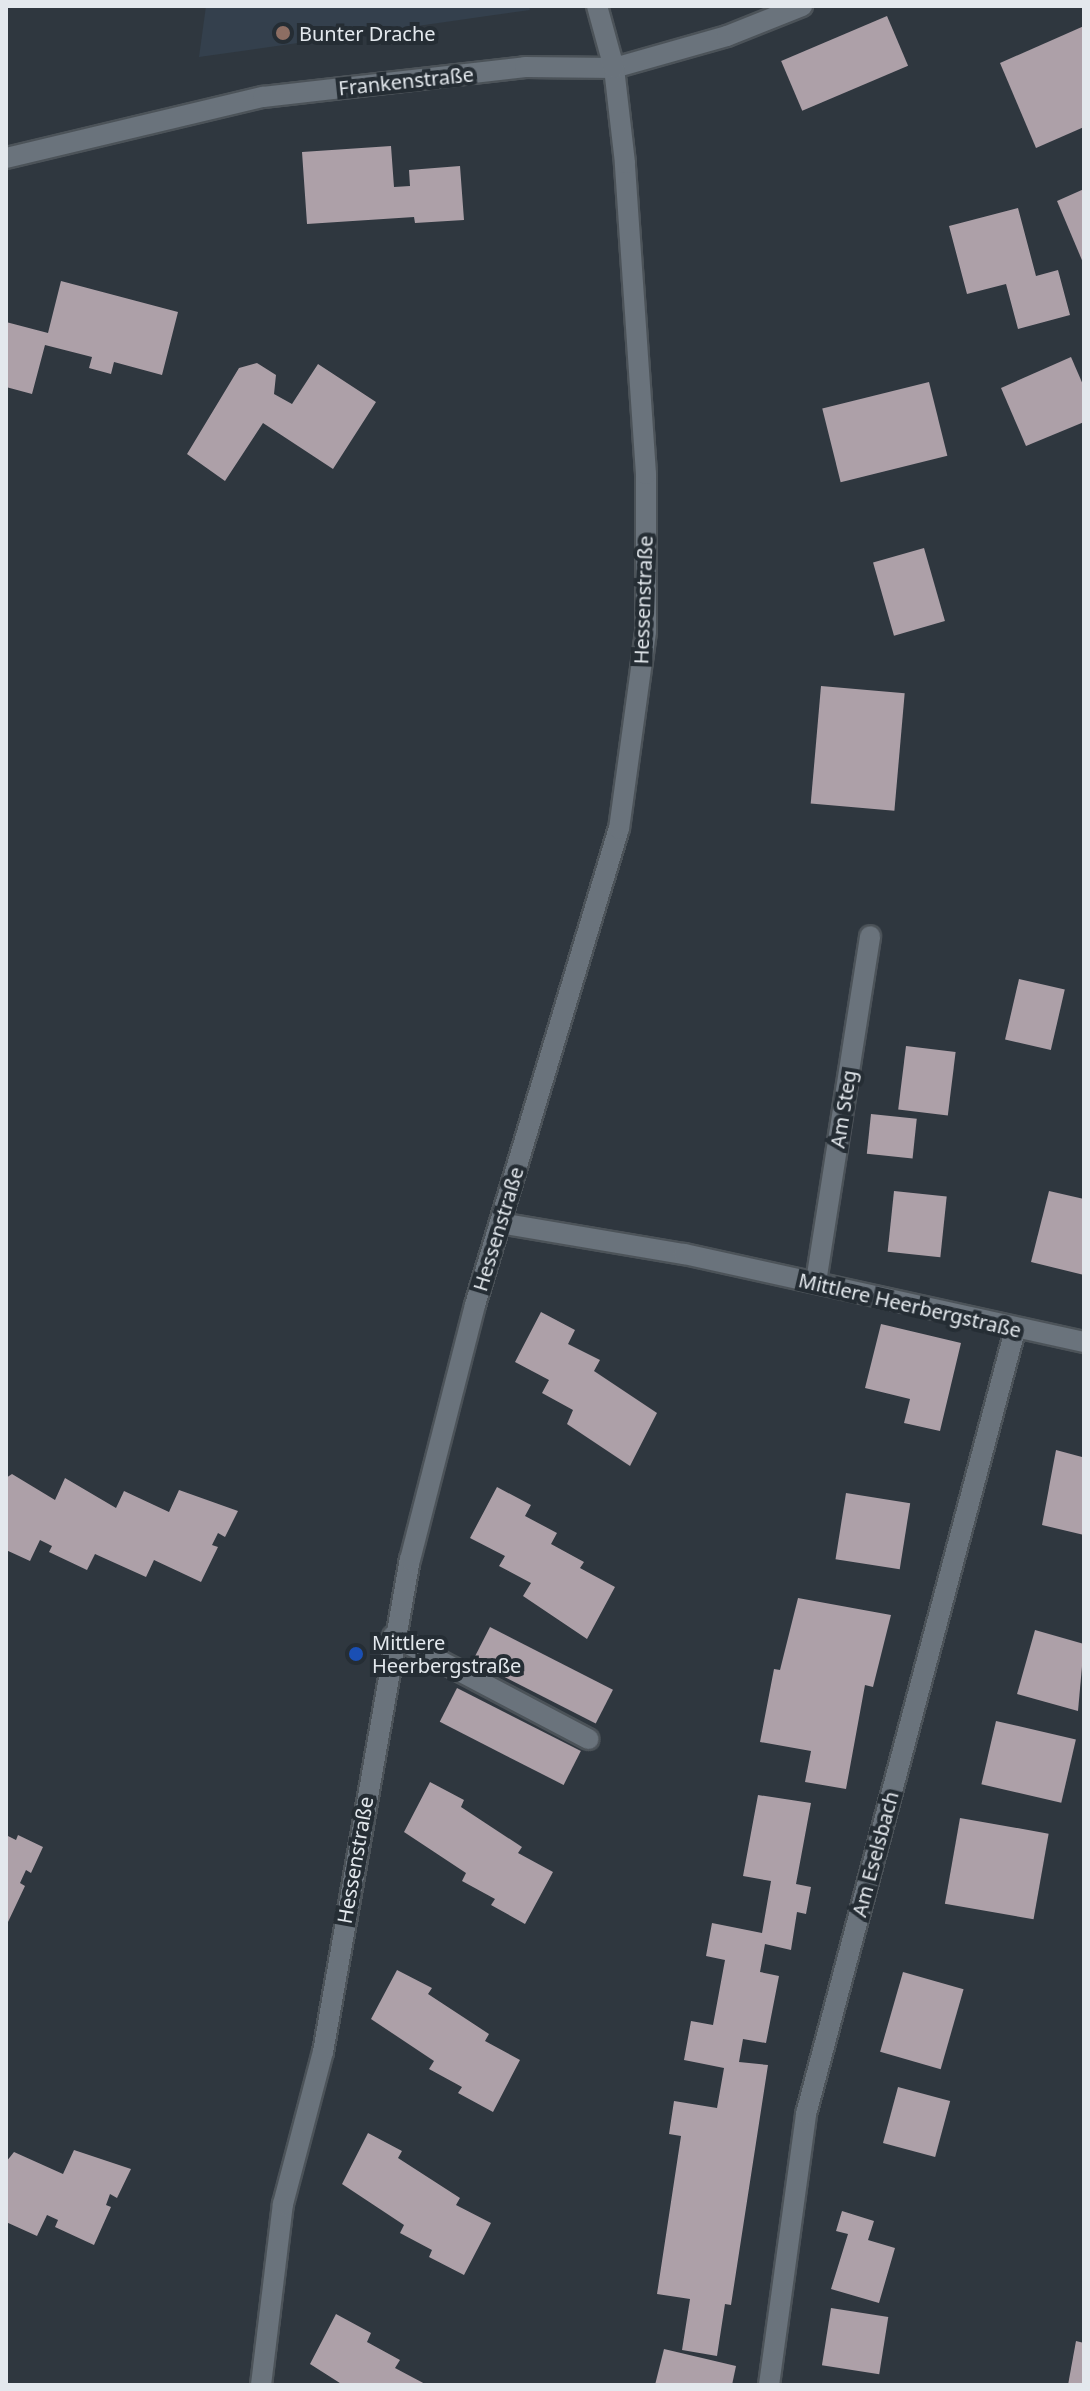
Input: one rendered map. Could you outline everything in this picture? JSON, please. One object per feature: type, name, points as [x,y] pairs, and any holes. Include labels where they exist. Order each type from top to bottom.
[{"type":"street","name":"Hessenstraße","points":[[261,2385],[283,2204],[323,2052],[393,1636],[500,1223],[619,829],[646,631],[646,474],[614,68],[597,6]]},
{"type":"street","name":"Frankenstraße","points":[[6,158],[263,97],[525,67],[614,68],[727,36],[798,7]]},
{"type":"street","name":"Am Steg","points":[[816,1282],[870,936]]},
{"type":"street","name":"Mittlere Heerbergstraße","points":[[500,1223],[816,1282],[1015,1330],[1084,1342]]},
{"type":"street","name":"Am Eselsbach","points":[[769,2385],[806,2114],[1015,1330]]},
{"type":"street","points":[[393,1636],[588,1739]]},
{"type":"shaded area","name":"Bunter Drache","points":[[206,6],[529,6],[530,10],[199,57]]},
{"type":"building","points":[[887,16],[908,66],[802,111],[781,61]]},
{"type":"building","points":[[1084,26],[1084,127],[1036,148],[1000,63]]},
{"type":"building","points":[[391,146],[394,187],[410,186],[409,170],[460,166],[464,220],[415,223],[414,217],[307,224],[302,152]]},
{"type":"building","points":[[1084,189],[1084,265],[1057,201]]},
{"type":"building","points":[[1018,208],[1036,276],[1058,270],[1070,315],[1018,329],[1006,284],[967,294],[949,226]]},
{"type":"building","points":[[61,281],[178,312],[162,375],[114,362],[111,374],[89,368],[92,357],[45,345],[32,394],[6,387],[6,322],[48,333]]},
{"type":"building","points":[[1071,357],[1084,387],[1084,422],[1026,446],[1001,388]]},
{"type":"building","points":[[257,363],[276,375],[274,394],[292,404],[318,364],[376,402],[333,469],[263,423],[225,481],[187,454],[239,368]]},
{"type":"building","points":[[929,382],[947,456],[841,482],[822,409]]},
{"type":"building","points":[[924,548],[945,621],[894,636],[873,563]]},
{"type":"building","points":[[821,686],[905,693],[894,811],[811,804]]},
{"type":"building","points":[[1019,979],[1065,990],[1051,1050],[1005,1039]]},
{"type":"building","points":[[906,1046],[956,1052],[948,1116],[898,1110]]},
{"type":"building","points":[[871,1114],[917,1119],[913,1159],[867,1154]]},
{"type":"building","points":[[894,1191],[947,1197],[940,1257],[888,1252]]},
{"type":"building","points":[[1049,1191],[1084,1199],[1084,1275],[1031,1262]]},
{"type":"building","points":[[541,1312],[575,1330],[568,1344],[600,1360],[594,1371],[657,1413],[630,1466],[567,1424],[573,1410],[542,1393],[549,1380],[515,1362]]},
{"type":"building","points":[[881,1324],[961,1343],[940,1431],[904,1423],[910,1399],[865,1388]]},
{"type":"building","points":[[1056,1450],[1082,1457],[1084,1535],[1042,1525]]},
{"type":"building","points":[[12,1474],[55,1500],[65,1478],[116,1508],[124,1491],[169,1512],[179,1490],[238,1511],[225,1537],[218,1533],[212,1545],[218,1547],[201,1582],[154,1560],[146,1577],[95,1554],[87,1570],[49,1552],[52,1546],[40,1540],[30,1561],[6,1550],[6,1478]]},
{"type":"building","points":[[497,1487],[531,1505],[525,1516],[557,1533],[551,1544],[584,1562],[580,1568],[615,1587],[587,1639],[523,1596],[531,1583],[499,1566],[505,1556],[470,1538]]},
{"type":"building","points":[[846,1493],[910,1503],[900,1569],[836,1559]]},
{"type":"building","points":[[798,1598],[891,1615],[873,1687],[865,1685],[846,1789],[805,1782],[811,1751],[760,1742],[774,1669],[780,1670]]},
{"type":"building","points":[[490,1627],[613,1690],[596,1724],[473,1661]]},
{"type":"building","points":[[1035,1630],[1084,1644],[1078,1711],[1017,1694]]},
{"type":"building","points":[[457,1688],[581,1751],[564,1785],[440,1722]]},
{"type":"building","points":[[996,1721],[1076,1739],[1061,1803],[981,1784]]},
{"type":"building","points":[[430,1782],[464,1800],[461,1807],[522,1847],[518,1853],[553,1872],[525,1924],[491,1905],[495,1899],[462,1881],[466,1873],[404,1832]]},
{"type":"building","points":[[758,1795],[811,1803],[796,1884],[811,1887],[806,1914],[797,1912],[791,1950],[765,1944],[760,1972],[779,1976],[766,2043],[743,2039],[739,2062],[768,2065],[731,2305],[725,2304],[717,2356],[682,2350],[690,2299],[657,2294],[681,2136],[669,2134],[674,2101],[717,2108],[724,2068],[684,2060],[691,2021],[713,2025],[725,1960],[706,1956],[712,1923],[762,1933],[771,1881],[743,1876]]},
{"type":"building","points":[[960,1818],[1049,1834],[1034,1919],[945,1904]]},
{"type":"building","points":[[6,1835],[16,1840],[18,1835],[43,1847],[31,1873],[26,1870],[20,1883],[25,1886],[8,1922]]},
{"type":"building","points":[[397,1970],[432,1988],[428,1994],[489,2034],[485,2041],[520,2060],[493,2112],[458,2093],[462,2087],[429,2069],[434,2061],[371,2019]]},
{"type":"building","points":[[903,1972],[964,1989],[941,2069],[880,2052]]},
{"type":"building","points":[[898,2087],[950,2101],[935,2157],[883,2143]]},
{"type":"building","points":[[368,2133],[402,2151],[398,2158],[460,2198],[456,2205],[491,2223],[464,2275],[429,2257],[432,2250],[400,2233],[404,2225],[342,2184]]},
{"type":"building","points":[[74,2150],[131,2169],[117,2198],[110,2194],[106,2205],[111,2207],[94,2245],[55,2227],[58,2220],[47,2215],[37,2236],[6,2222],[6,2162],[14,2152],[63,2174]]},
{"type":"building","points":[[842,2211],[874,2221],[868,2240],[895,2248],[879,2303],[831,2289],[848,2234],[836,2231]]},
{"type":"building","points":[[831,2308],[888,2317],[879,2374],[822,2365]]},
{"type":"building","points":[[336,2314],[371,2333],[367,2342],[400,2360],[395,2368],[427,2385],[343,2385],[310,2364]]},
{"type":"building","points":[[1076,2341],[1084,2343],[1084,2385],[1068,2385]]},
{"type":"building","points":[[664,2349],[736,2366],[732,2385],[655,2385]]},
{"type":"place","name":"Bunter Drache","points":[[283,33]]},
{"type":"place","name":"Mittlere Heerbergstraße","points":[[356,1654]]}]
